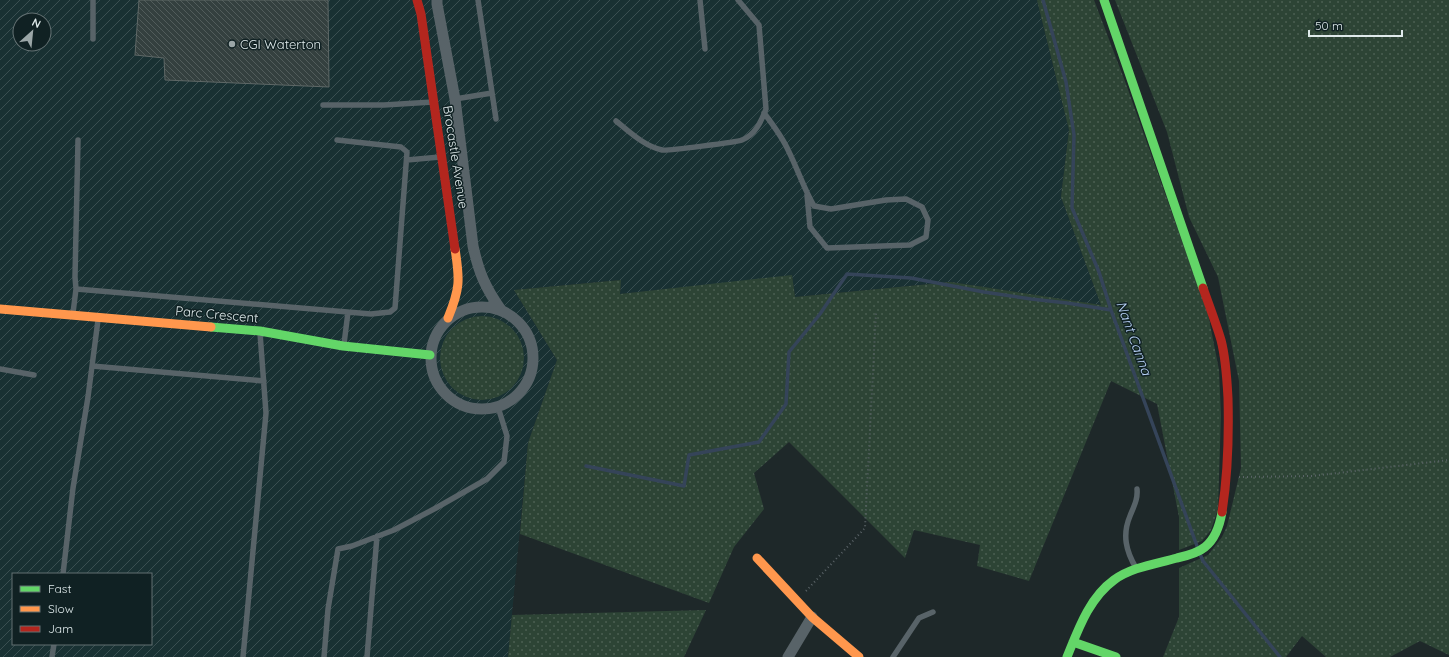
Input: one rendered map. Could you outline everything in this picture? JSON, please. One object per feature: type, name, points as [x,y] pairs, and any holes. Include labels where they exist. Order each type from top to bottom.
[{"type":"street","name":"Brocastle Avenue","points":[[417,0],[421,14],[460,284],[448,318]]},
{"type":"street","name":"Brocastle Avenue","points":[[437,0],[455,99],[473,246],[477,264],[484,283],[501,310]]},
{"type":"street","points":[[1068,657],[1073,642],[1088,610],[1095,598],[1105,586],[1114,579],[1137,570],[1192,553],[1206,547],[1214,536],[1219,525],[1227,477],[1228,400],[1226,366],[1221,340],[1104,0]]},
{"type":"street","points":[[487,306],[501,310],[513,317],[523,326],[530,339],[533,352],[533,366],[529,380],[511,401],[498,407],[484,409],[470,408],[457,403],[445,394],[437,383],[432,369],[430,355],[433,341],[439,329],[448,318],[460,311],[474,307],[487,306]]},
{"type":"street","name":"Parc Crescent","points":[[0,309],[260,331],[343,346],[430,355]]},
{"type":"street","points":[[757,558],[812,617],[859,657]]},
{"type":"street","points":[[788,657],[812,617]]},
{"type":"street","points":[[1073,642],[1116,657]]},
{"type":"lane","points":[[93,0],[93,39]]},
{"type":"lane","points":[[478,0],[496,119]]},
{"type":"lane","points":[[700,0],[705,49]]},
{"type":"lane","points":[[616,121],[647,145],[664,151],[742,140],[754,131],[761,121],[766,109],[759,25],[738,0]]},
{"type":"lane","points":[[455,99],[492,93]]},
{"type":"lane","points":[[323,104],[384,105],[434,102]]},
{"type":"lane","points":[[764,113],[777,130],[789,152],[807,194],[814,206],[831,209],[886,200],[906,199],[922,207],[928,220],[926,237],[910,245],[827,248],[810,227],[807,194]]},
{"type":"lane","points":[[72,315],[76,289],[78,140]]},
{"type":"lane","points":[[76,289],[371,314],[390,312],[395,308],[407,152],[401,147],[337,140]]},
{"type":"lane","points":[[407,160],[442,157]]},
{"type":"lane","points":[[343,346],[348,312]]},
{"type":"lane","points":[[62,573],[98,317]]},
{"type":"lane","points":[[243,657],[266,413],[260,331]]},
{"type":"lane","points":[[92,366],[264,381]]},
{"type":"lane","points":[[0,369],[34,375]]},
{"type":"lane","points":[[324,657],[328,609],[338,549],[352,546],[394,530],[487,480],[504,462],[507,436],[498,407]]},
{"type":"lane","points":[[1137,488],[1136,502],[1128,521],[1126,540],[1128,555],[1137,570]]},
{"type":"lane","points":[[367,657],[377,536]]},
{"type":"lane","points":[[893,657],[919,618],[933,612]]},
{"type":"lane","points":[[52,657],[54,645]]},
{"type":"path","points":[[796,601],[866,528],[876,313]]},
{"type":"path","points":[[1227,477],[1312,476],[1449,460]]},
{"type":"shaded area","points":[[0,0],[1037,0],[1069,130],[1061,197],[1101,305],[951,282],[795,297],[792,276],[620,294],[621,280],[514,290],[557,360],[528,443],[508,657],[0,657]]},
{"type":"green space","points":[[1037,0],[1094,0],[1126,84],[1208,314],[1219,370],[1221,415],[1218,509],[1211,530],[1202,541],[1179,550],[1179,517],[1157,404],[1111,381],[1029,581],[977,566],[980,545],[914,530],[905,558],[789,442],[754,473],[764,509],[734,547],[709,603],[520,534],[528,443],[557,360],[514,290],[621,280],[620,294],[792,275],[795,297],[951,282],[1101,305],[1061,197],[1069,130]]},
{"type":"green space","points":[[1115,0],[1449,0],[1449,655],[1420,641],[1390,657],[1326,657],[1302,636],[1286,657],[1163,657],[1179,617],[1179,568],[1208,555],[1222,537],[1227,526],[1241,468],[1239,381],[1218,277],[1189,217],[1167,132]]},
{"type":"green space","points":[[474,316],[490,316],[506,323],[517,334],[524,350],[524,366],[521,374],[512,388],[506,393],[490,400],[474,400],[458,393],[447,382],[440,366],[440,350],[447,334],[458,323]]},
{"type":"green space","points":[[706,610],[684,657],[508,657],[512,615]]},
{"type":"building","name":"CGI Waterton","points":[[139,0],[328,0],[329,87],[165,80],[164,58],[135,55]]},
{"type":"waterway","name":"Nant Canna","points":[[1043,0],[1066,82],[1074,135],[1072,208],[1099,272],[1111,310],[1197,546]]},
{"type":"waterway","points":[[586,466],[684,486],[689,455],[759,442],[786,404],[789,352],[820,314],[847,274],[911,278],[984,292],[1111,310]]},
{"type":"waterway","name":"Nant Canna","points":[[1200,554],[1203,561],[1280,657]]},
{"type":"traffic: fast","points":[[1104,0],[1203,288]]},
{"type":"traffic: fast","points":[[211,327],[260,331],[343,346],[430,355]]},
{"type":"traffic: fast","points":[[1067,657],[1085,615],[1105,587],[1128,572],[1144,566],[1195,553],[1202,549],[1209,544],[1214,536],[1222,512]]},
{"type":"traffic: fast","points":[[1073,642],[1116,657]]},
{"type":"traffic: slow","points":[[448,318],[455,299],[458,284],[458,269],[455,249]]},
{"type":"traffic: slow","points":[[0,309],[211,327]]},
{"type":"traffic: slow","points":[[757,558],[812,617],[859,657]]},
{"type":"traffic: jam","points":[[417,0],[421,14],[455,249]]},
{"type":"traffic: jam","points":[[1203,288],[1221,340],[1227,376],[1227,469],[1222,512]]},
{"type":"place","name":"CGI Waterton","points":[[232,44]]}]
